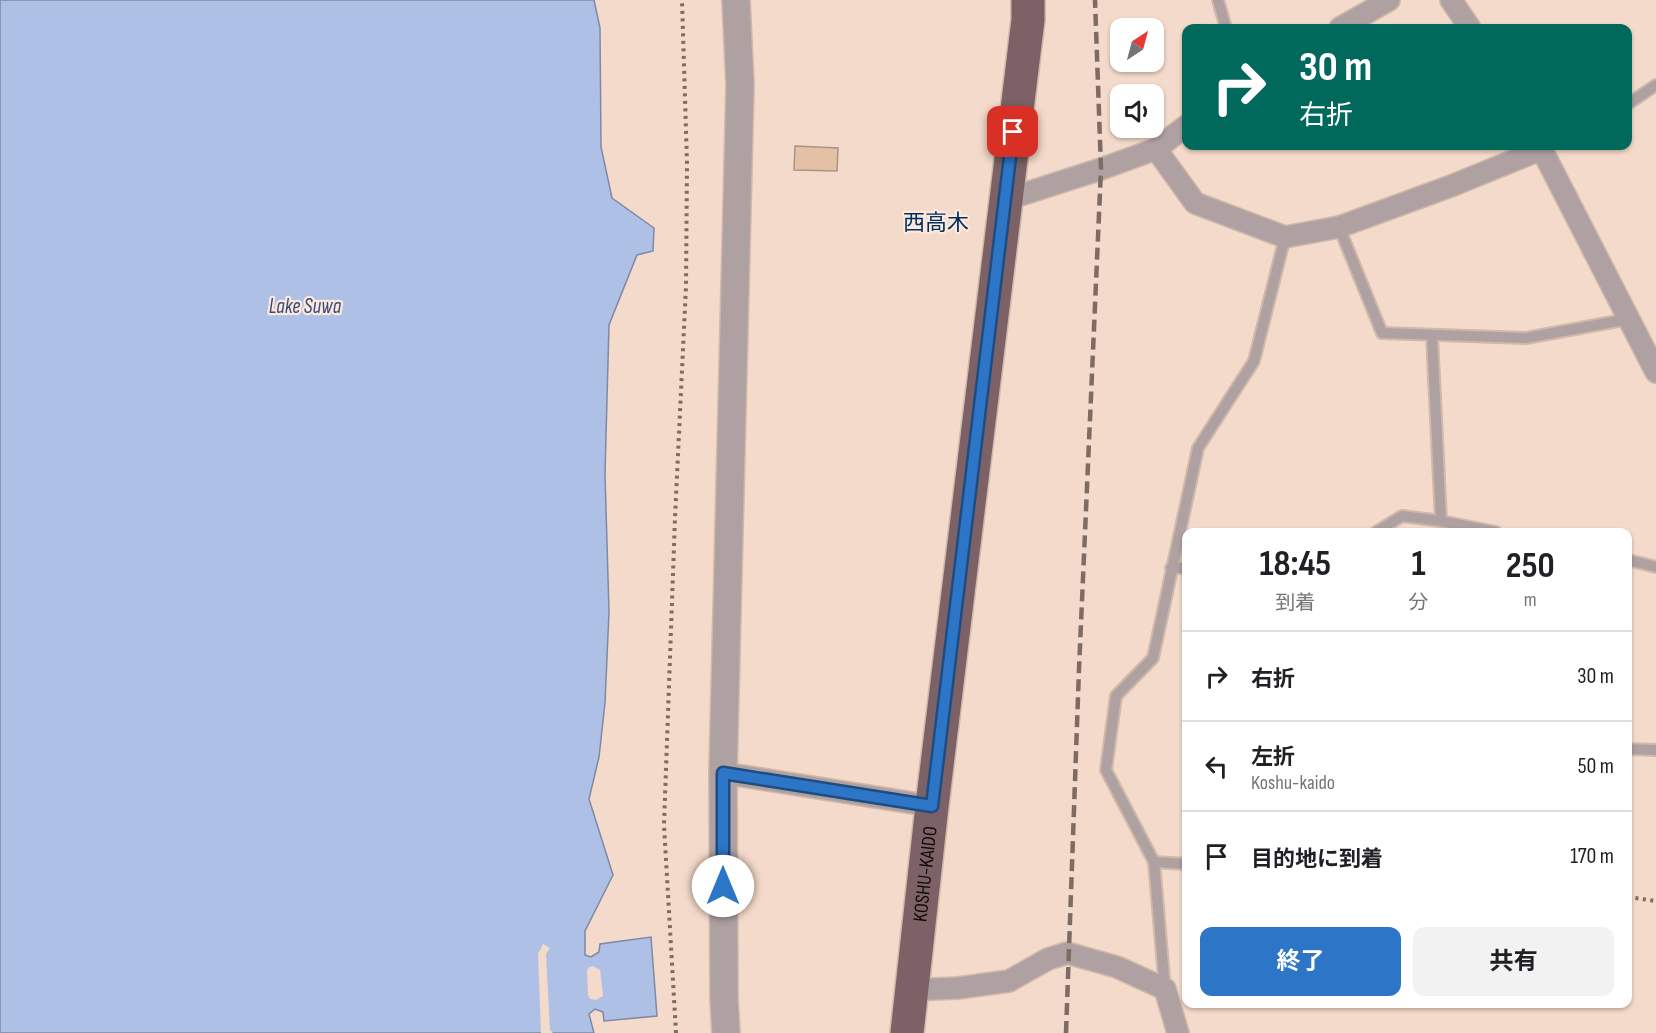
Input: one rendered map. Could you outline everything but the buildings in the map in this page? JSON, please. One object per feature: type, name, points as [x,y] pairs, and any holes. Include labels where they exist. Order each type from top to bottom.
[{"type":"highway","name":"KOSHU-KAIDO","points":[[907,1033],[910,990],[1028,20],[1028,0]]},
{"type":"street","points":[[726,1033],[723,773],[740,85],[736,0]]},
{"type":"street","points":[[1345,24],[1361,12],[1389,0]]},
{"type":"street","points":[[1451,0],[1467,24]]},
{"type":"street","points":[[1005,200],[1156,149],[1182,129]]},
{"type":"street","points":[[1156,149],[1195,203],[1285,237],[1339,227],[1451,186],[1534,150]]},
{"type":"street","points":[[1545,150],[1629,319],[1654,364]]},
{"type":"street","points":[[723,773],[932,806]]},
{"type":"street","points":[[910,990],[958,988],[1009,981],[1048,959],[1067,953],[1117,967],[1165,989],[1178,1033]]},
{"type":"lane","points":[[1218,0],[1225,24]]},
{"type":"lane","points":[[1632,101],[1656,86]]},
{"type":"lane","points":[[1339,227],[1382,333],[1527,338],[1629,319]]},
{"type":"lane","points":[[1165,989],[1154,862],[1106,770],[1116,696],[1153,658],[1198,448],[1254,360],[1285,237]]},
{"type":"lane","points":[[1432,336],[1442,521]]},
{"type":"lane","points":[[1382,528],[1402,516],[1476,528]]},
{"type":"lane","points":[[1632,561],[1656,567]]},
{"type":"lane","points":[[1171,568],[1182,568]]},
{"type":"lane","points":[[1632,749],[1656,750]]},
{"type":"lane","points":[[1154,862],[1182,864]]},
{"type":"path","points":[[676,1033],[664,825],[675,506],[686,286],[687,164],[682,0]]},
{"type":"path","points":[[1632,898],[1656,902]]},
{"type":"water","name":"Lake Suwa","points":[[0,0],[594,0],[600,28],[601,147],[612,198],[654,228],[653,251],[637,255],[609,325],[605,474],[609,612],[605,703],[599,757],[589,799],[613,875],[585,931],[585,955],[591,957],[599,952],[600,944],[651,937],[657,1016],[604,1021],[603,1012],[595,1009],[589,1014],[594,1033],[0,1033]]},
{"type":"pier","points":[[543,944],[550,948],[546,954],[550,1030],[553,1033],[541,1033],[538,954]]},
{"type":"pier","points":[[593,966],[600,970],[603,996],[596,1000],[590,999],[588,995],[587,971]]},
{"type":"railway","points":[[1066,1033],[1101,169],[1095,0]]},
{"type":"district","name":"西高木","points":[[936,222]]},
{"type":"route","points":[[723,886],[723,773],[932,806],[1013,132]]}]
